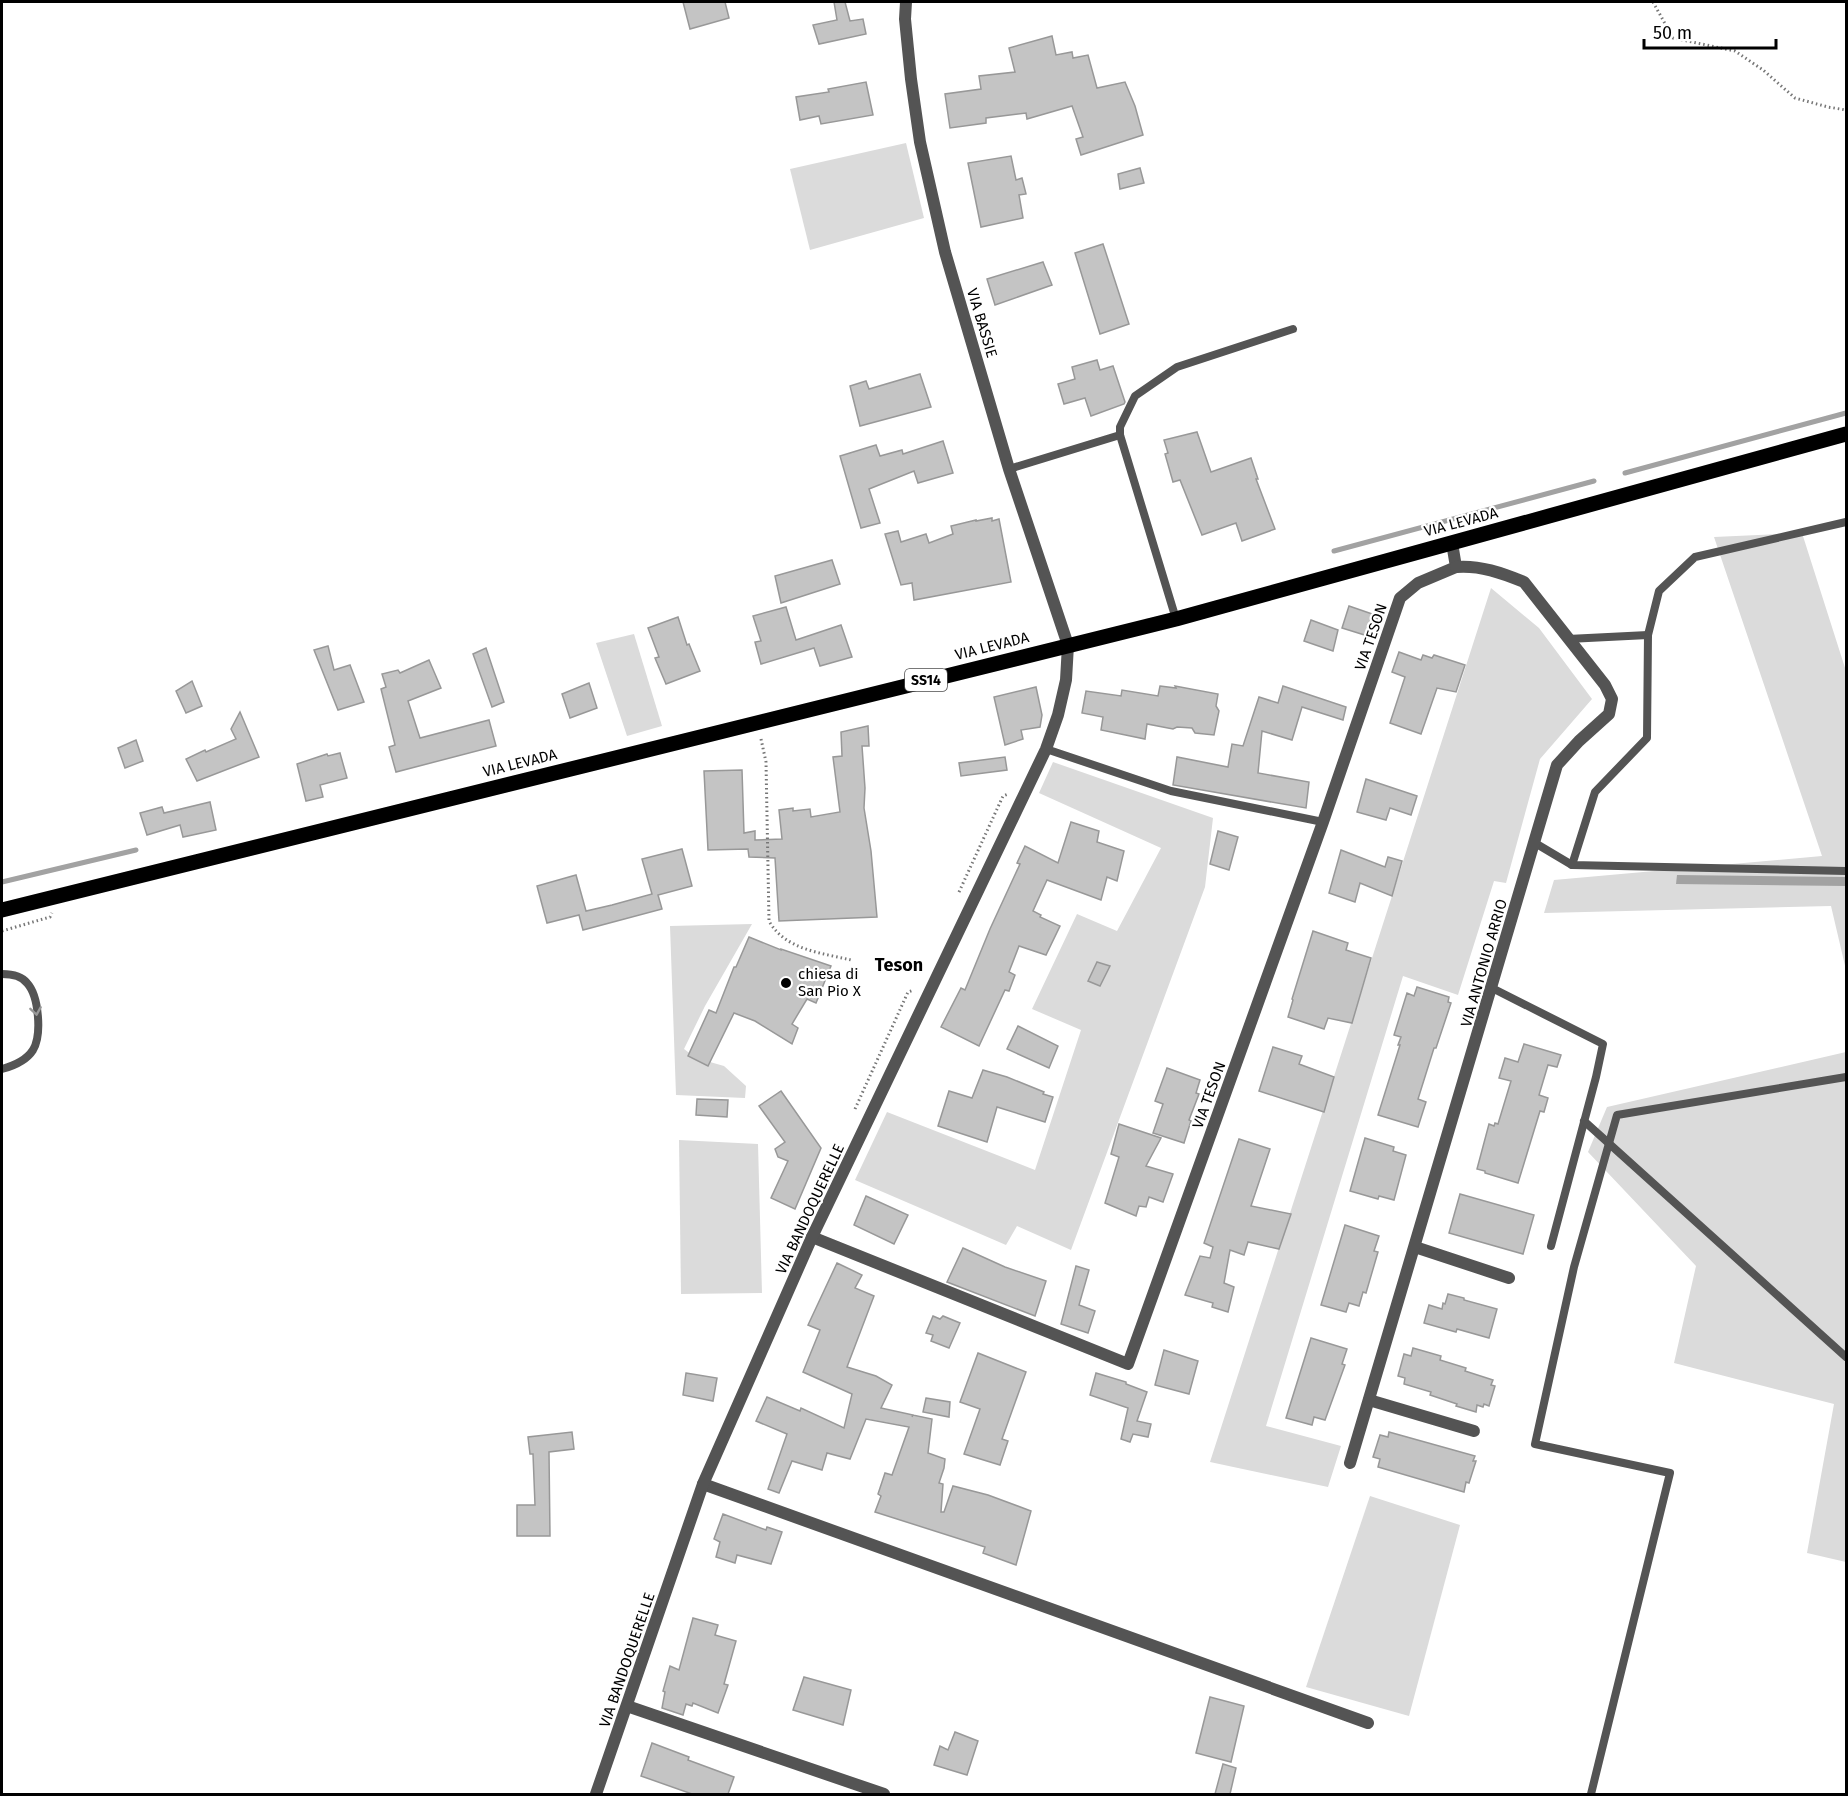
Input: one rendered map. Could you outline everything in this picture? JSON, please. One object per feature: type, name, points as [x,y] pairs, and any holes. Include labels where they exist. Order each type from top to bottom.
[{"type":"main road","name":"VIA LEVADA","points":[[2,910],[1176,618],[1846,434]]},
{"type":"street","name":"VIA BASSIE","points":[[906,2],[905,19],[920,142],[945,252],[1009,469],[1068,645]]},
{"type":"street","points":[[1452,543],[1456,567]]},
{"type":"street","name":"VIA ANTONIO ARRIO","points":[[1350,1462],[1557,765],[1579,741],[1610,714],[1612,699],[1605,686],[1524,582],[1473,566],[1456,567]]},
{"type":"street","name":"VIA TESON","points":[[812,1237],[1128,1364],[1323,822],[1400,598],[1418,583],[1456,567]]},
{"type":"street","name":"VIA BANDOQUERELLE","points":[[596,1794],[703,1484],[812,1237],[1046,748],[1058,715],[1066,680],[1068,645]]},
{"type":"street","points":[[1415,1247],[1509,1278]]},
{"type":"street","points":[[1369,1400],[1474,1431]]},
{"type":"street","points":[[703,1484],[1368,1723]]},
{"type":"street","points":[[627,1706],[884,1794]]},
{"type":"lane","points":[[1176,618],[1120,435],[1120,427],[1135,396],[1177,367],[1293,329]]},
{"type":"lane","points":[[1009,469],[1120,435]]},
{"type":"lane","points":[[1572,865],[1595,792],[1647,738],[1648,635],[1659,591],[1695,557],[1846,522]]},
{"type":"lane","points":[[1568,639],[1648,635]]},
{"type":"lane","points":[[1046,748],[1171,791],[1323,822]]},
{"type":"lane","points":[[1535,843],[1572,865],[1846,871]]},
{"type":"lane","points":[[2,974],[14,975],[28,983],[37,1009],[38,1025],[38,1038],[28,1057],[2,1069]]},
{"type":"lane","points":[[1492,988],[1603,1044],[1551,1246]]},
{"type":"lane","points":[[1591,1794],[1670,1473],[1535,1444],[1574,1267],[1617,1115],[1846,1077]]},
{"type":"lane","points":[[1584,1121],[1846,1357]]},
{"type":"path","points":[[1653,2],[1673,38],[1735,51],[1763,70],[1795,98],[1846,110]]},
{"type":"path","points":[[758,722],[766,762],[769,921],[773,930],[787,942],[851,960]]},
{"type":"shaded area","points":[[906,143],[924,218],[810,250],[790,169]]},
{"type":"shaded area","points":[[1802,533],[1846,671],[1846,970],[1831,906],[1544,913],[1554,880],[1822,856],[1714,537]]},
{"type":"shaded area","points":[[1491,588],[1539,628],[1592,699],[1540,759],[1506,883],[1494,881],[1458,995],[1403,976],[1266,1426],[1341,1446],[1328,1487],[1210,1462]]},
{"type":"shaded area","points":[[634,634],[662,726],[627,736],[596,643]]},
{"type":"shaded area","points":[[1053,762],[1213,818],[1205,887],[1071,1250],[1017,1226],[1006,1245],[855,1180],[887,1112],[1035,1170],[1081,1030],[1032,1009],[1077,914],[1117,931],[1161,848],[1039,793]]},
{"type":"shaded area","points":[[1677,875],[1846,877],[1846,886],[1676,884]]},
{"type":"shaded area","points":[[752,924],[705,1006],[684,1049],[696,1058],[724,1066],[746,1086],[745,1098],[676,1095],[670,926]]},
{"type":"shaded area","points":[[1846,1052],[1846,1562],[1807,1553],[1834,1404],[1674,1363],[1696,1266],[1588,1152],[1607,1107]]},
{"type":"shaded area","points":[[679,1140],[758,1144],[762,1293],[681,1294]]},
{"type":"shaded area","points":[[1370,1496],[1460,1525],[1409,1716],[1306,1687]]},
{"type":"building","points":[[683,2],[725,2],[729,18],[690,29]]},
{"type":"building","points":[[834,2],[845,2],[850,21],[863,19],[866,34],[819,44],[813,25],[837,20]]},
{"type":"building","points":[[1052,36],[1056,55],[1072,52],[1073,58],[1088,55],[1097,88],[1125,82],[1143,135],[1081,155],[1076,139],[1083,137],[1072,106],[1027,119],[1026,113],[986,118],[986,123],[950,128],[945,94],[981,89],[979,76],[1015,72],[1009,48]]},
{"type":"building","points":[[866,82],[873,115],[821,124],[819,116],[800,120],[796,97],[829,92],[828,89]]},
{"type":"building","points":[[1011,156],[1016,180],[1022,178],[1026,194],[1019,195],[1023,218],[981,227],[968,163]]},
{"type":"building","points":[[1140,168],[1144,183],[1120,189],[1118,174]]},
{"type":"building","points":[[1103,244],[1129,324],[1100,334],[1075,253]]},
{"type":"building","points":[[1043,262],[1052,285],[995,305],[987,279]]},
{"type":"building","points":[[1097,360],[1100,370],[1113,366],[1125,402],[1091,416],[1085,398],[1064,404],[1058,384],[1075,379],[1072,367]]},
{"type":"building","points":[[920,374],[931,407],[860,426],[850,386],[866,381],[869,389]]},
{"type":"building","points":[[1197,432],[1211,472],[1251,458],[1258,479],[1256,479],[1275,529],[1242,541],[1236,523],[1202,535],[1180,480],[1173,482],[1165,454],[1168,453],[1164,440]]},
{"type":"building","points":[[943,441],[953,473],[918,483],[914,471],[869,489],[880,523],[861,528],[840,456],[876,445],[880,456],[902,450],[903,454]]},
{"type":"building","points":[[992,518],[992,521],[999,519],[1011,582],[914,600],[912,583],[901,585],[885,534],[898,531],[901,542],[926,534],[929,543],[953,534],[951,526]]},
{"type":"building","points":[[832,560],[840,584],[781,603],[775,576]]},
{"type":"building","points":[[1349,606],[1378,616],[1371,637],[1342,628]]},
{"type":"building","points":[[786,607],[796,640],[841,625],[852,657],[820,666],[814,648],[761,664],[755,642],[761,641],[753,616]]},
{"type":"building","points":[[678,617],[687,645],[689,644],[700,671],[666,684],[655,658],[659,657],[648,628]]},
{"type":"building","points":[[1311,620],[1338,630],[1333,651],[1304,641]]},
{"type":"building","points":[[328,646],[334,670],[350,665],[364,702],[338,710],[314,650]]},
{"type":"building","points":[[486,648],[504,702],[492,707],[473,654]]},
{"type":"building","points":[[1399,652],[1421,660],[1423,655],[1432,658],[1434,655],[1465,665],[1456,692],[1437,688],[1421,734],[1390,723],[1405,677],[1392,672]]},
{"type":"building","points":[[429,660],[441,688],[408,701],[420,738],[489,720],[496,746],[396,772],[389,747],[395,745],[381,689],[386,687],[382,674],[398,670],[400,673]]},
{"type":"building","points":[[192,681],[202,706],[186,713],[176,691]]},
{"type":"building","points":[[589,683],[597,708],[570,718],[562,694]]},
{"type":"building","points":[[1160,686],[1176,688],[1175,686],[1218,694],[1216,706],[1219,711],[1214,735],[1195,733],[1192,728],[1173,729],[1147,724],[1145,739],[1101,730],[1103,717],[1082,713],[1086,691],[1121,696],[1122,690],[1158,696]]},
{"type":"building","points":[[1283,686],[1346,707],[1343,720],[1302,707],[1292,740],[1262,731],[1258,773],[1309,782],[1306,808],[1173,785],[1177,757],[1228,767],[1232,744],[1243,746],[1259,697],[1278,703]]},
{"type":"building","points":[[1036,687],[1042,715],[1040,727],[1021,730],[1023,739],[1005,745],[994,697]]},
{"type":"building","points":[[240,712],[259,757],[197,781],[186,759],[236,739],[231,729]]},
{"type":"building","points":[[868,726],[869,746],[862,746],[864,808],[871,851],[877,917],[779,921],[775,858],[749,857],[748,849],[708,850],[704,771],[742,770],[744,833],[755,831],[755,840],[782,839],[779,810],[810,809],[811,817],[840,812],[833,757],[842,756],[841,732]]},
{"type":"building","points":[[136,740],[143,761],[125,768],[118,748]]},
{"type":"building","points":[[340,753],[347,778],[320,785],[323,797],[306,801],[297,764],[327,754],[328,756]]},
{"type":"building","points":[[1005,757],[1007,770],[961,776],[959,763]]},
{"type":"building","points":[[1366,779],[1417,796],[1411,815],[1390,808],[1386,820],[1357,812]]},
{"type":"building","points":[[210,802],[216,830],[183,837],[180,825],[147,835],[140,813],[162,807],[164,813]]},
{"type":"building","points":[[1071,822],[1099,831],[1097,842],[1124,851],[1117,881],[1107,877],[1101,900],[1047,880],[1033,911],[1041,915],[1040,917],[1060,926],[1046,955],[1019,946],[1009,972],[1015,975],[1009,991],[1005,990],[979,1046],[941,1027],[961,988],[965,990],[1020,864],[1017,863],[1025,846],[1058,863]]},
{"type":"building","points":[[1218,831],[1238,837],[1229,870],[1210,864]]},
{"type":"building","points":[[682,849],[692,886],[658,895],[662,909],[583,930],[579,915],[547,923],[537,886],[576,875],[586,911],[612,905],[652,894],[642,859]]},
{"type":"building","points":[[1341,850],[1385,867],[1388,857],[1402,861],[1392,896],[1360,883],[1355,902],[1329,893]]},
{"type":"building","points":[[1313,931],[1348,943],[1346,950],[1371,958],[1352,1023],[1328,1018],[1324,1029],[1288,1017]]},
{"type":"building","name":"chiesa di San Pio X","points":[[749,937],[831,966],[816,1003],[807,999],[792,1024],[798,1028],[792,1044],[755,1021],[734,1013],[708,1066],[688,1056],[709,1010],[716,1013],[734,967]]},
{"type":"building","points":[[1097,962],[1110,966],[1100,986],[1088,981]]},
{"type":"building","points":[[1417,987],[1449,997],[1448,1002],[1451,1003],[1418,1099],[1426,1102],[1418,1127],[1378,1115],[1400,1045],[1398,1045],[1401,1037],[1394,1035],[1407,993],[1414,996]]},
{"type":"building","points":[[1018,1026],[1058,1046],[1049,1068],[1007,1049]]},
{"type":"building","points":[[1524,1044],[1561,1055],[1557,1067],[1548,1065],[1539,1095],[1548,1098],[1544,1112],[1540,1111],[1518,1183],[1477,1169],[1489,1124],[1494,1126],[1495,1123],[1498,1124],[1511,1081],[1499,1078],[1505,1058],[1518,1062]]},
{"type":"building","points":[[1273,1047],[1302,1056],[1299,1064],[1334,1077],[1324,1112],[1259,1091]]},
{"type":"building","points":[[1167,1068],[1200,1080],[1196,1093],[1199,1094],[1189,1120],[1191,1121],[1184,1143],[1153,1133],[1163,1104],[1155,1101]]},
{"type":"building","points":[[983,1070],[1007,1077],[1053,1097],[1045,1122],[997,1107],[987,1142],[938,1126],[949,1091],[972,1098]]},
{"type":"building","points":[[781,1091],[821,1148],[795,1209],[771,1198],[788,1161],[778,1157],[775,1149],[785,1142],[759,1106]]},
{"type":"building","points":[[697,1099],[728,1100],[727,1117],[696,1115]]},
{"type":"building","points":[[1119,1124],[1161,1138],[1146,1166],[1173,1174],[1163,1202],[1149,1197],[1146,1207],[1139,1206],[1136,1216],[1105,1203],[1119,1157],[1111,1154]]},
{"type":"building","points":[[1365,1138],[1394,1147],[1393,1151],[1406,1155],[1394,1200],[1379,1196],[1378,1199],[1350,1191]]},
{"type":"building","points":[[1239,1139],[1270,1149],[1251,1206],[1291,1214],[1279,1249],[1248,1242],[1244,1255],[1230,1250],[1224,1283],[1234,1287],[1228,1312],[1212,1307],[1213,1303],[1185,1295],[1200,1256],[1210,1258],[1213,1247],[1204,1243]]},
{"type":"building","points":[[1460,1194],[1534,1215],[1523,1254],[1449,1233]]},
{"type":"building","points":[[866,1196],[908,1215],[894,1244],[854,1225]]},
{"type":"building","points":[[1345,1225],[1379,1236],[1374,1251],[1378,1252],[1366,1293],[1363,1292],[1359,1306],[1349,1303],[1346,1312],[1321,1305]]},
{"type":"building","points":[[963,1248],[1005,1267],[1046,1281],[1035,1316],[947,1282]]},
{"type":"building","points":[[837,1263],[862,1275],[855,1288],[874,1296],[847,1367],[876,1376],[892,1385],[881,1408],[932,1419],[928,1453],[945,1459],[939,1483],[943,1484],[941,1512],[944,1512],[953,1486],[988,1495],[1031,1511],[1016,1565],[983,1553],[985,1547],[875,1512],[881,1496],[878,1494],[885,1473],[892,1475],[909,1427],[866,1419],[850,1459],[827,1453],[822,1470],[792,1461],[779,1493],[768,1489],[787,1434],[756,1421],[767,1397],[800,1411],[801,1408],[844,1428],[852,1394],[803,1372],[820,1330],[808,1325]]},
{"type":"building","points":[[1076,1266],[1089,1270],[1079,1305],[1095,1311],[1088,1333],[1061,1324]]},
{"type":"building","points":[[1448,1294],[1497,1309],[1489,1338],[1424,1323],[1429,1305],[1442,1309]]},
{"type":"building","points":[[933,1316],[940,1319],[943,1316],[960,1323],[949,1348],[931,1341],[933,1335],[926,1333]]},
{"type":"building","points":[[1311,1338],[1347,1349],[1342,1364],[1345,1365],[1325,1420],[1314,1417],[1312,1425],[1286,1418]]},
{"type":"building","points":[[1413,1348],[1441,1356],[1440,1360],[1493,1380],[1491,1385],[1495,1386],[1489,1406],[1477,1405],[1476,1412],[1430,1395],[1431,1392],[1404,1384],[1405,1378],[1398,1376],[1404,1354],[1411,1356]]},
{"type":"building","points":[[1164,1350],[1198,1361],[1189,1394],[1155,1385]]},
{"type":"building","points":[[978,1353],[1026,1372],[1002,1439],[1008,1441],[1000,1465],[964,1454],[980,1409],[960,1402]]},
{"type":"building","points":[[686,1373],[717,1378],[713,1401],[683,1395]]},
{"type":"building","points":[[1096,1373],[1126,1382],[1126,1384],[1147,1392],[1137,1421],[1151,1424],[1148,1437],[1133,1434],[1130,1442],[1121,1439],[1128,1408],[1090,1395]]},
{"type":"building","points":[[926,1398],[950,1402],[949,1417],[923,1412]]},
{"type":"building","points":[[572,1432],[574,1449],[549,1452],[550,1536],[517,1536],[517,1505],[535,1505],[533,1454],[530,1454],[528,1437]]},
{"type":"building","points":[[1389,1432],[1475,1456],[1473,1461],[1476,1461],[1464,1492],[1378,1467],[1380,1459],[1373,1457],[1380,1435],[1388,1437]]},
{"type":"building","points":[[723,1514],[766,1530],[767,1527],[782,1532],[771,1564],[737,1555],[735,1563],[716,1557],[720,1542],[714,1539]]},
{"type":"building","points":[[693,1618],[718,1625],[715,1635],[736,1641],[724,1684],[728,1685],[718,1713],[693,1703],[692,1706],[686,1704],[683,1715],[662,1708],[665,1692],[663,1691],[670,1666],[679,1670]]},
{"type":"building","points":[[804,1677],[851,1690],[843,1725],[793,1710]]},
{"type":"building","points":[[1210,1697],[1244,1706],[1231,1762],[1196,1753]]},
{"type":"building","points":[[955,1732],[978,1741],[967,1775],[934,1765],[940,1746],[948,1750]]},
{"type":"building","points":[[652,1743],[689,1757],[688,1760],[734,1777],[728,1794],[692,1794],[641,1776]]},
{"type":"building","points":[[1223,1764],[1236,1768],[1230,1794],[1215,1794]]},
{"type":"waterway","points":[[1625,473],[1846,413]]},
{"type":"waterway","points":[[1334,551],[1594,481]]},
{"type":"waterway","points":[[2,882],[136,850]]},
{"type":"place","name":"chiesa di San Pio X","points":[[786,983]]},
{"type":"district","name":"Teson","points":[[899,965]]}]
